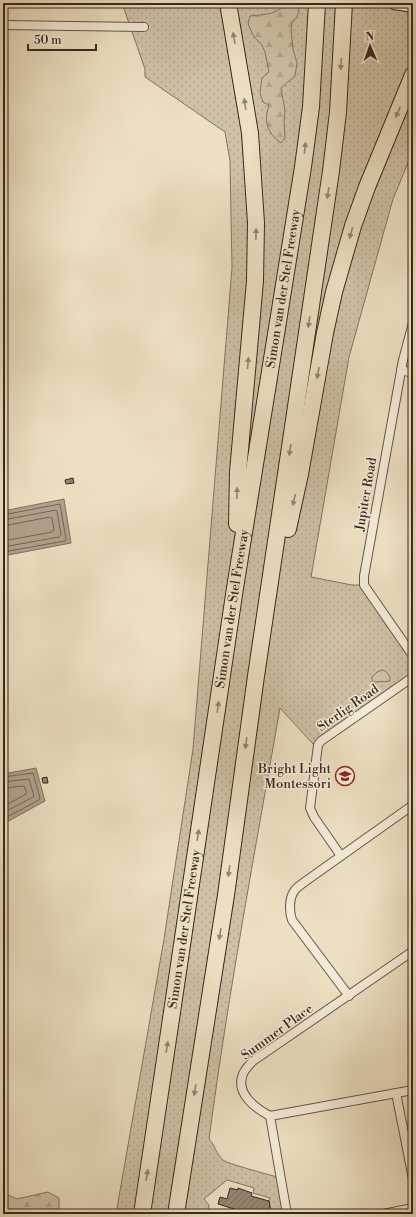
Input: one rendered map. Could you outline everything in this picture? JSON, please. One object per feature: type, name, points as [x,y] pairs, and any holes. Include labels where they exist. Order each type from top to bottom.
[{"type":"highway","points":[[228,3],[250,133],[256,223],[255,281],[238,472],[235,588]]},
{"type":"highway","name":"Simon van der Stel Freeway","points":[[142,1214],[235,588],[303,168],[310,107],[317,3]]},
{"type":"highway","points":[[176,1214],[226,895],[266,608],[331,171],[338,112],[344,3]]},
{"type":"highway","points":[[266,608],[273,594],[300,474],[325,333],[334,292],[353,226],[367,187],[413,76]]},
{"type":"main road","points":[[394,3],[413,6]]},
{"type":"street","points":[[3,24],[144,27]]},
{"type":"street","name":"Jupiter Road","points":[[413,323],[401,370],[364,580],[364,585],[413,656]]},
{"type":"street","points":[[401,370],[413,373]]},
{"type":"street","name":"Sterlig Road","points":[[341,856],[311,813],[310,808],[318,745],[321,741],[413,677]]},
{"type":"street","points":[[349,996],[292,920],[290,915],[290,907],[295,890],[413,806]]},
{"type":"street","name":"Summer Place","points":[[270,1116],[261,1112],[250,1103],[243,1091],[240,1082],[245,1069],[413,951]]},
{"type":"street","points":[[288,1214],[270,1116],[413,1090]]},
{"type":"street","points":[[396,1093],[413,1179]]},
{"type":"street","points":[[383,1214],[413,1208]]},
{"type":"green space","points":[[122,3],[394,3],[413,6],[413,151],[393,199],[349,357],[311,577],[352,585],[364,585],[413,656],[413,677],[318,745],[313,744],[280,708],[233,977],[209,1139],[219,1155],[226,1162],[277,1177],[283,1214],[268,1214],[271,1213],[270,1198],[253,1193],[254,1188],[227,1180],[204,1199],[209,1205],[208,1214],[198,1211],[197,1214],[116,1214],[164,939],[193,749],[232,268],[230,161],[225,132],[145,77],[145,69]]},
{"type":"green space","points":[[288,3],[297,3],[299,11],[297,17],[292,22],[291,30],[293,49],[297,63],[295,76],[281,88],[285,111],[285,138],[281,143],[269,130],[267,116],[269,105],[263,102],[260,93],[262,78],[269,72],[265,52],[262,45],[254,37],[248,24],[250,16],[270,13],[278,10]]},
{"type":"green space","points":[[382,670],[386,671],[390,677],[390,681],[372,681],[372,677],[377,672]]},
{"type":"green space","points":[[48,1192],[59,1198],[59,1214],[3,1214],[3,1195],[8,1195],[17,1199]]},
{"type":"water","points":[[64,499],[71,543],[3,556],[3,511]]},
{"type":"water","points":[[36,768],[45,801],[3,824],[3,774]]},
{"type":"building","points":[[73,478],[74,483],[66,484],[65,480]]},
{"type":"building","points":[[47,777],[48,783],[43,783],[42,778]]},
{"type":"building","points":[[230,1188],[238,1190],[238,1188],[252,1193],[251,1196],[269,1201],[271,1213],[250,1214],[218,1204],[220,1197],[227,1199]]},
{"type":"place","name":"Bright Light Montessori","points":[[345,776]]}]
